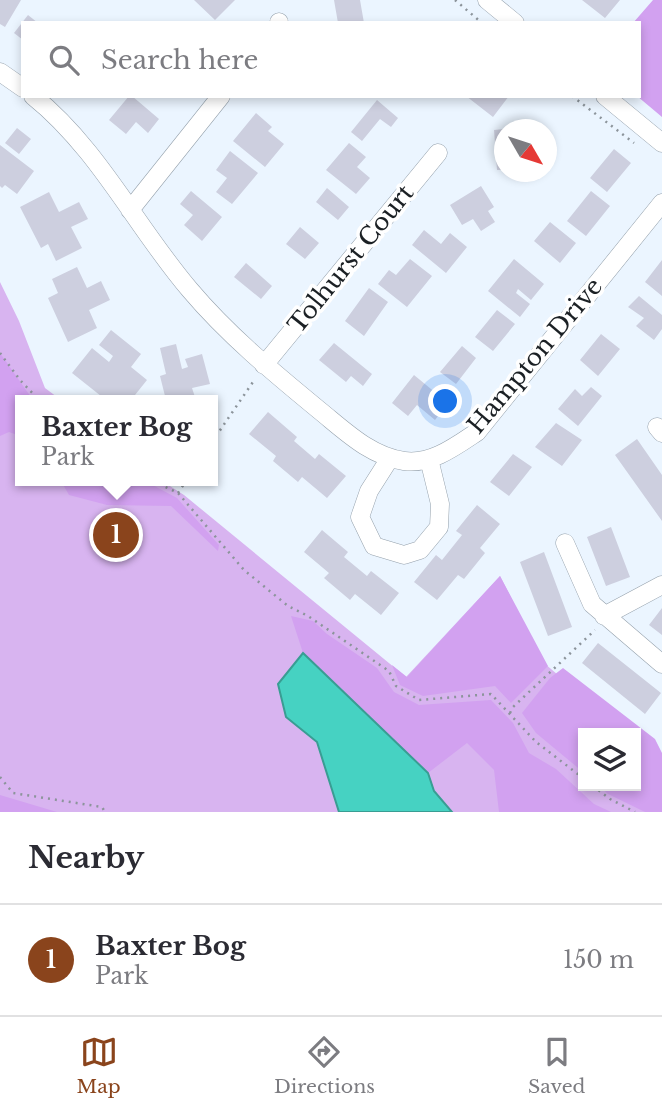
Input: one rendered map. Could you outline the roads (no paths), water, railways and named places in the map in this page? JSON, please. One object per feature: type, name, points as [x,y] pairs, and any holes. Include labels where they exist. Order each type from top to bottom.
[{"type":"street","points":[[487,0],[513,21]]},
{"type":"street","points":[[0,72],[21,87]]},
{"type":"street","name":"Hampton Drive","points":[[35,98],[86,148],[191,290],[264,365],[362,445],[390,458],[407,462],[429,459],[456,447],[477,432],[662,203]]},
{"type":"street","points":[[130,210],[218,98]]},
{"type":"street","points":[[607,98],[662,143]]},
{"type":"street","name":"Tolhurst Court","points":[[264,365],[438,153]]},
{"type":"street","points":[[390,458],[369,491],[360,517],[374,545],[404,555],[420,550],[439,527],[440,504],[429,459]]},
{"type":"street","points":[[565,543],[592,604],[662,664]]},
{"type":"street","points":[[604,616],[662,585]]},
{"type":"place","name":"Baxter Bog","points":[[116,535]]}]
